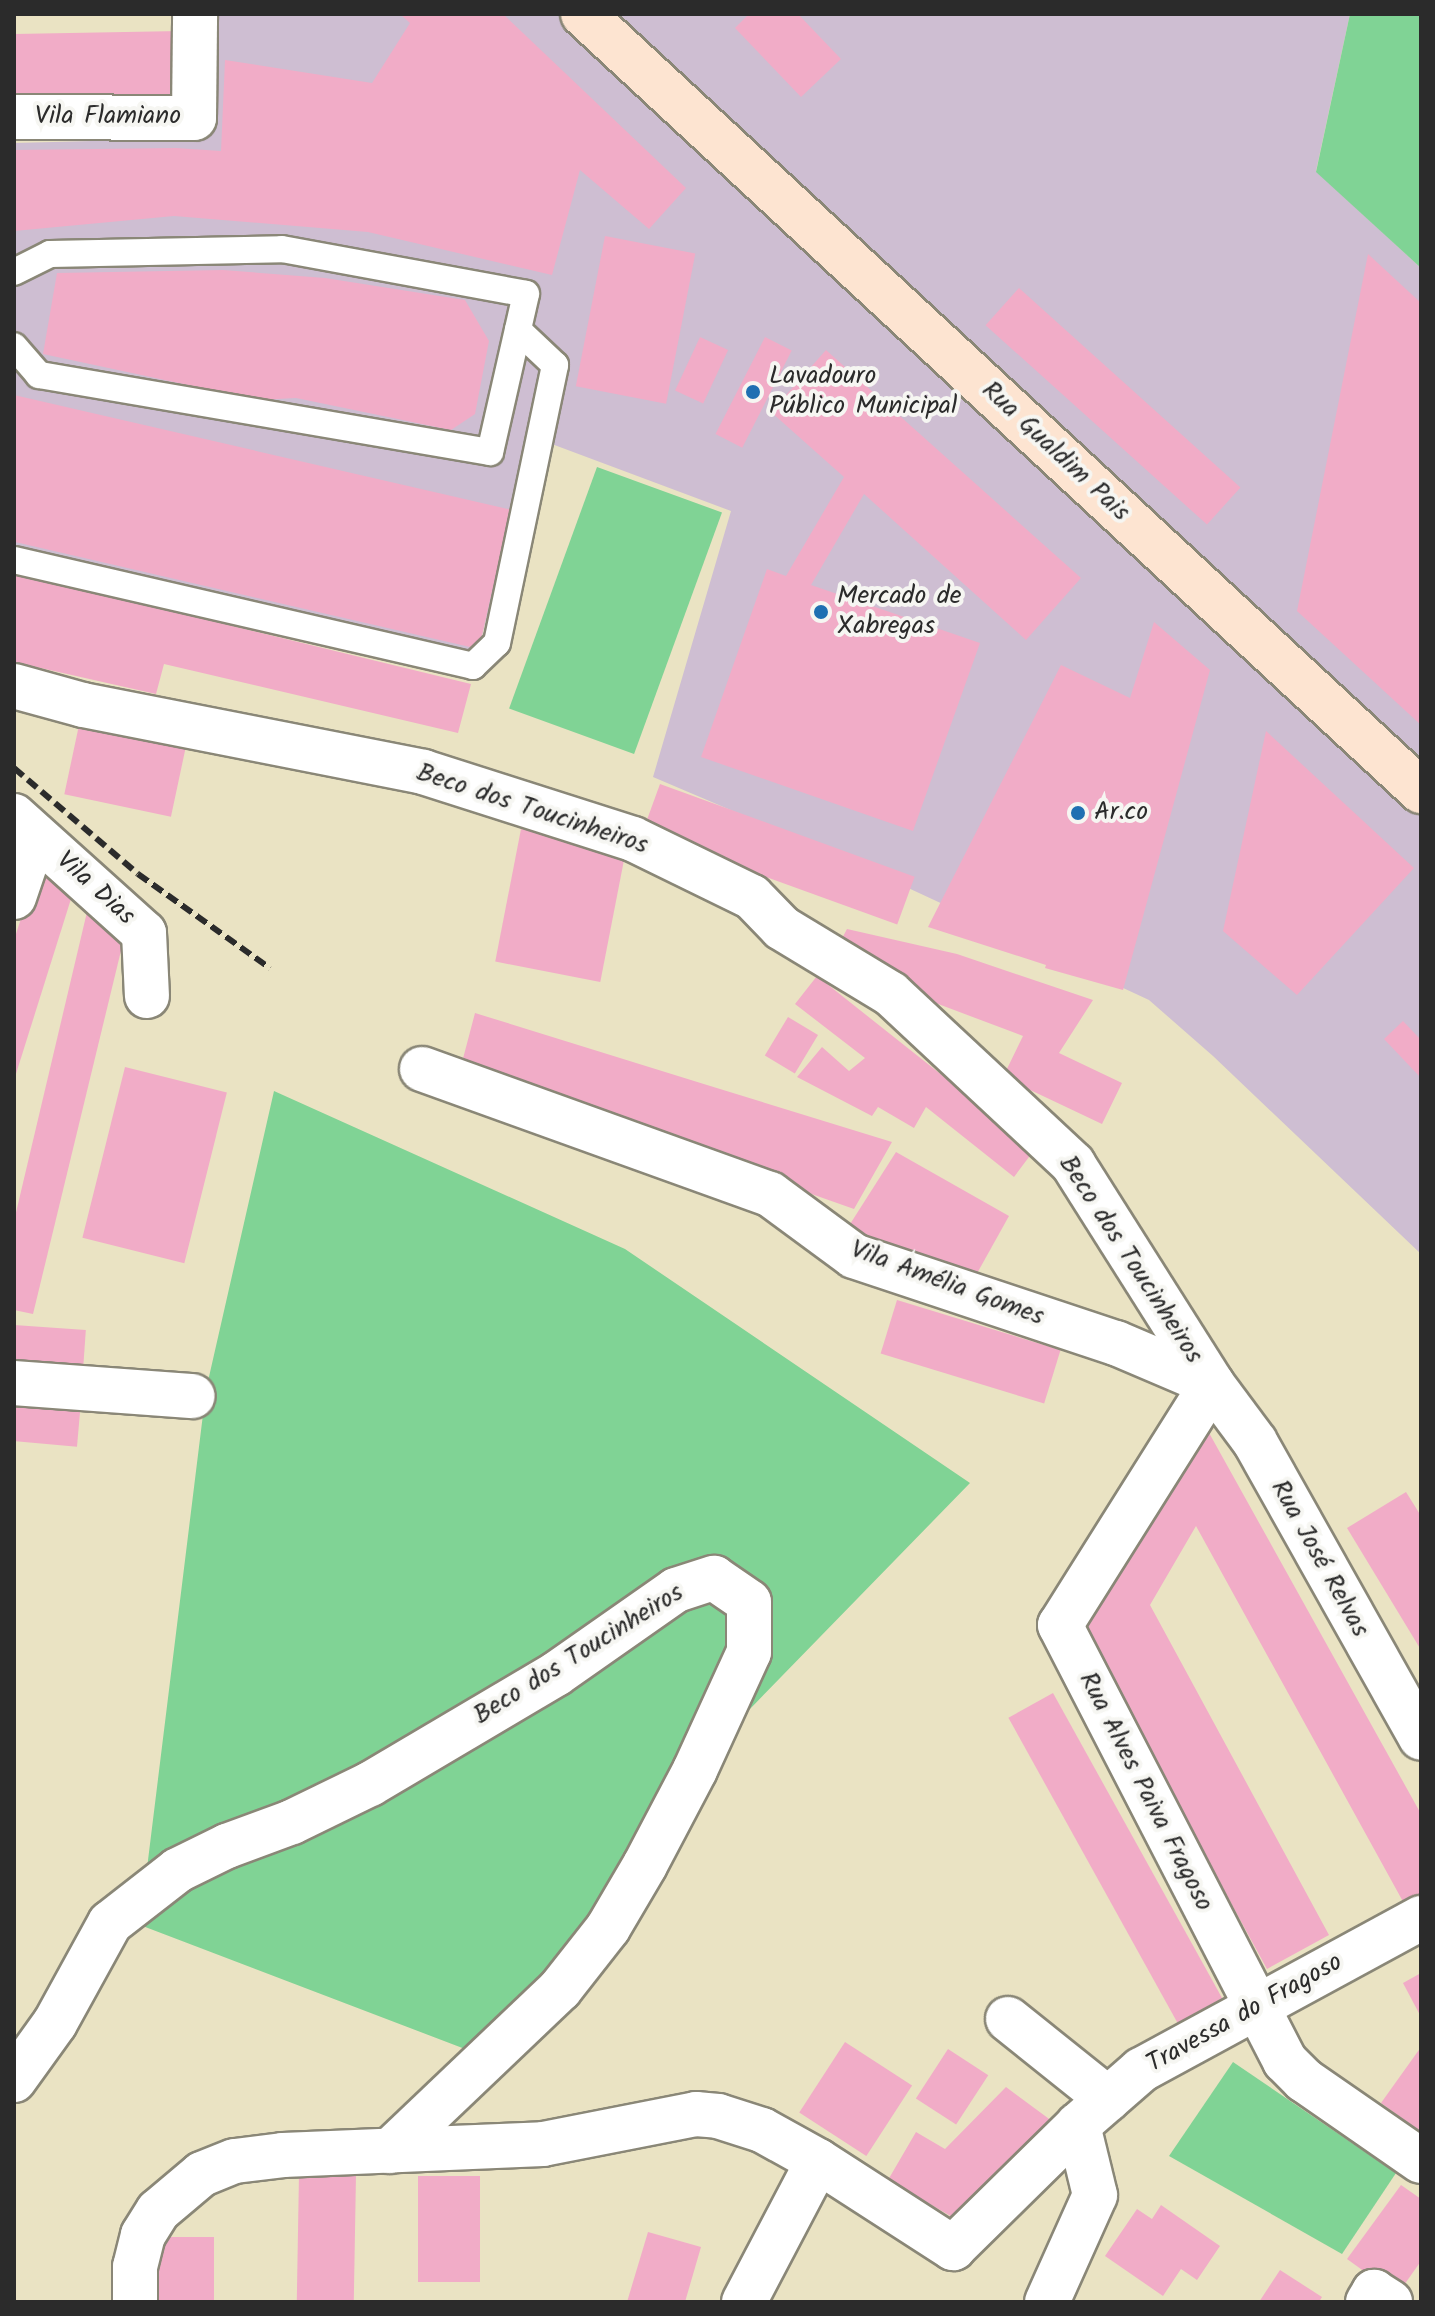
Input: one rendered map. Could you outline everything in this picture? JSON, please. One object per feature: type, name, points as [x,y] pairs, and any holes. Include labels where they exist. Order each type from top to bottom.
[{"type":"main road","name":"Rua Gualdim Pais","points":[[583,14],[1421,791]]},
{"type":"street","name":"Vila Flamiano","points":[[14,117],[194,118],[195,14]]},
{"type":"street","name":"Beco dos Toucinheiros","points":[[14,686],[83,705],[423,772],[633,839],[752,897],[782,928],[891,994],[1073,1164],[1212,1384]]},
{"type":"street","name":"Vila Dias","points":[[14,897],[24,825]]},
{"type":"street","name":"Vila Dias","points":[[24,825],[144,933],[147,996]]},
{"type":"street","name":"Vila Amélia Gomes","points":[[422,1069],[770,1194],[854,1256],[1116,1343],[1212,1384]]},
{"type":"street","points":[[14,1383],[193,1396]]},
{"type":"street","name":"Rua José Relvas","points":[[1212,1384],[1255,1442],[1421,1738]]},
{"type":"street","name":"Rua Alves Paiva Fragoso","points":[[1212,1384],[1060,1625],[1285,2061],[1304,2080],[1421,2161]]},
{"type":"street","name":"Beco dos Toucinheiros","points":[[14,2080],[55,2023],[110,1923],[178,1870],[227,1846],[292,1822],[370,1784],[556,1674],[676,1590],[714,1578],[749,1602],[749,1652],[695,1770],[645,1865],[608,1928],[560,1989],[390,2151]]},
{"type":"street","name":"Travessa do Fragoso","points":[[818,2161],[953,2248],[1093,2112],[1141,2070],[1421,1918]]},
{"type":"street","points":[[1008,2019],[1093,2112],[1095,2195],[1047,2302]]},
{"type":"street","points":[[135,2302],[135,2267],[143,2235],[158,2211],[202,2174],[235,2161],[543,2144],[696,2114],[740,2121],[818,2161],[744,2302]]},
{"type":"lane","points":[[14,272],[50,254],[282,249],[526,294],[490,452],[39,375],[14,346]]},
{"type":"lane","points":[[14,560],[473,666],[497,643],[555,365],[518,330]]},
{"type":"shaded area","points":[[211,14],[1350,14],[1316,171],[1421,268],[1421,1254],[1213,1056],[1149,1000],[848,860],[653,777],[731,511],[533,437],[477,655],[14,548],[14,143],[208,138]]},
{"type":"green space","points":[[1350,14],[1421,14],[1421,268],[1316,172]]},
{"type":"green space","points":[[597,467],[722,512],[634,754],[509,709]]},
{"type":"green space","points":[[274,1091],[625,1249],[970,1483],[748,1711],[668,1867],[507,2065],[140,1925],[206,1390]]},
{"type":"green space","points":[[1233,2062],[1396,2173],[1342,2254],[1169,2156]]},
{"type":"building","points":[[400,14],[503,14],[686,188],[649,229],[580,170],[552,275],[368,232],[174,216],[14,231],[14,150],[176,148],[221,151],[225,60],[372,83],[410,23]]},
{"type":"building","points":[[749,14],[798,14],[841,59],[801,97],[735,28]]},
{"type":"building","points":[[181,31],[182,107],[15,110],[14,34]]},
{"type":"building","points":[[605,236],[695,254],[666,404],[576,386]]},
{"type":"building","points":[[1368,254],[1421,303],[1421,725],[1297,611]]},
{"type":"building","points":[[223,270],[325,278],[465,300],[489,341],[475,414],[451,430],[296,398],[258,400],[43,354],[57,273]]},
{"type":"building","points":[[1019,288],[1240,487],[1207,525],[986,325]]},
{"type":"building","points":[[700,337],[728,350],[703,404],[675,390]]},
{"type":"building","name":"Lavadouro Público Municipal","points":[[765,337],[792,351],[742,448],[716,434]]},
{"type":"building","name":"Mercado de Xabregas","points":[[826,350],[1081,578],[1026,640],[864,494],[811,585],[980,643],[913,831],[701,757],[767,569],[786,576],[844,477],[771,412]]},
{"type":"building","points":[[14,395],[511,510],[479,649],[14,542]]},
{"type":"building","points":[[14,573],[471,684],[458,733],[164,664],[156,694],[14,662]]},
{"type":"building","name":"Ar.co","points":[[1154,622],[1210,670],[1123,990],[1045,968],[1046,965],[928,927],[1061,665],[1130,698]]},
{"type":"building","points":[[82,711],[189,734],[171,817],[64,794]]},
{"type":"building","points":[[1266,731],[1414,868],[1297,995],[1223,931]]},
{"type":"building","points":[[660,784],[915,877],[897,925],[643,832]]},
{"type":"building","points":[[521,829],[626,849],[600,982],[495,962]]},
{"type":"building","points":[[43,851],[76,883],[15,1077],[14,940]]},
{"type":"building","points":[[91,895],[126,930],[33,1314],[14,1310],[14,1221]]},
{"type":"building","points":[[847,929],[957,954],[1093,1000],[1059,1053],[1122,1083],[1102,1124],[1003,1077],[1023,1036],[933,1002],[839,944]]},
{"type":"building","points":[[817,976],[1035,1149],[1014,1177],[926,1107],[914,1128],[878,1107],[872,1116],[797,1077],[822,1047],[849,1071],[865,1058],[795,1004]]},
{"type":"building","points":[[475,1013],[892,1142],[854,1209],[460,1070]]},
{"type":"building","points":[[788,1017],[818,1035],[795,1074],[765,1056]]},
{"type":"building","points":[[1403,1021],[1421,1040],[1421,1078],[1384,1039]]},
{"type":"building","points":[[125,1067],[227,1092],[184,1263],[82,1238]]},
{"type":"building","points":[[896,1152],[1009,1216],[975,1277],[845,1232]]},
{"type":"building","points":[[897,1300],[1061,1350],[1044,1404],[881,1354]]},
{"type":"building","points":[[14,1325],[86,1330],[83,1372],[14,1367]]},
{"type":"building","points":[[14,1398],[81,1404],[77,1447],[14,1441]]},
{"type":"building","points":[[1203,1422],[1421,1814],[1421,1899],[1406,1907],[1196,1526],[1150,1605],[1329,1935],[1267,1969],[1083,1632]]},
{"type":"building","points":[[1406,1492],[1421,1516],[1421,1650],[1347,1528]]},
{"type":"building","points":[[1053,1693],[1222,1998],[1178,2023],[1008,1718]]},
{"type":"building","points":[[1421,1973],[1421,2017],[1403,1983]]},
{"type":"building","points":[[845,2042],[912,2086],[866,2156],[799,2112]]},
{"type":"building","points":[[1421,2047],[1421,2132],[1381,2103]]},
{"type":"building","points":[[948,2049],[988,2075],[956,2125],[916,2098]]},
{"type":"building","points":[[1006,2087],[1056,2124],[961,2222],[888,2180],[916,2132],[945,2149]]},
{"type":"building","points":[[299,2174],[356,2175],[354,2302],[297,2302]]},
{"type":"building","points":[[418,2176],[480,2176],[480,2282],[418,2282]]},
{"type":"building","points":[[1401,2185],[1421,2199],[1421,2261],[1397,2295],[1347,2259]]},
{"type":"building","points":[[1161,2205],[1220,2246],[1197,2280],[1181,2269],[1163,2296],[1105,2256],[1137,2209],[1152,2219]]},
{"type":"building","points":[[648,2232],[701,2247],[685,2302],[627,2302]]},
{"type":"building","points":[[158,2237],[214,2237],[214,2302],[158,2302]]},
{"type":"building","points":[[1280,2270],[1322,2297],[1319,2302],[1259,2302]]},
{"type":"railway","points":[[14,768],[138,874],[270,968]]},
{"type":"place","name":"Lavadouro Público Municipal","points":[[753,392]]},
{"type":"place","name":"Mercado de Xabregas","points":[[821,612]]},
{"type":"place","name":"Ar.co","points":[[1078,813]]}]
